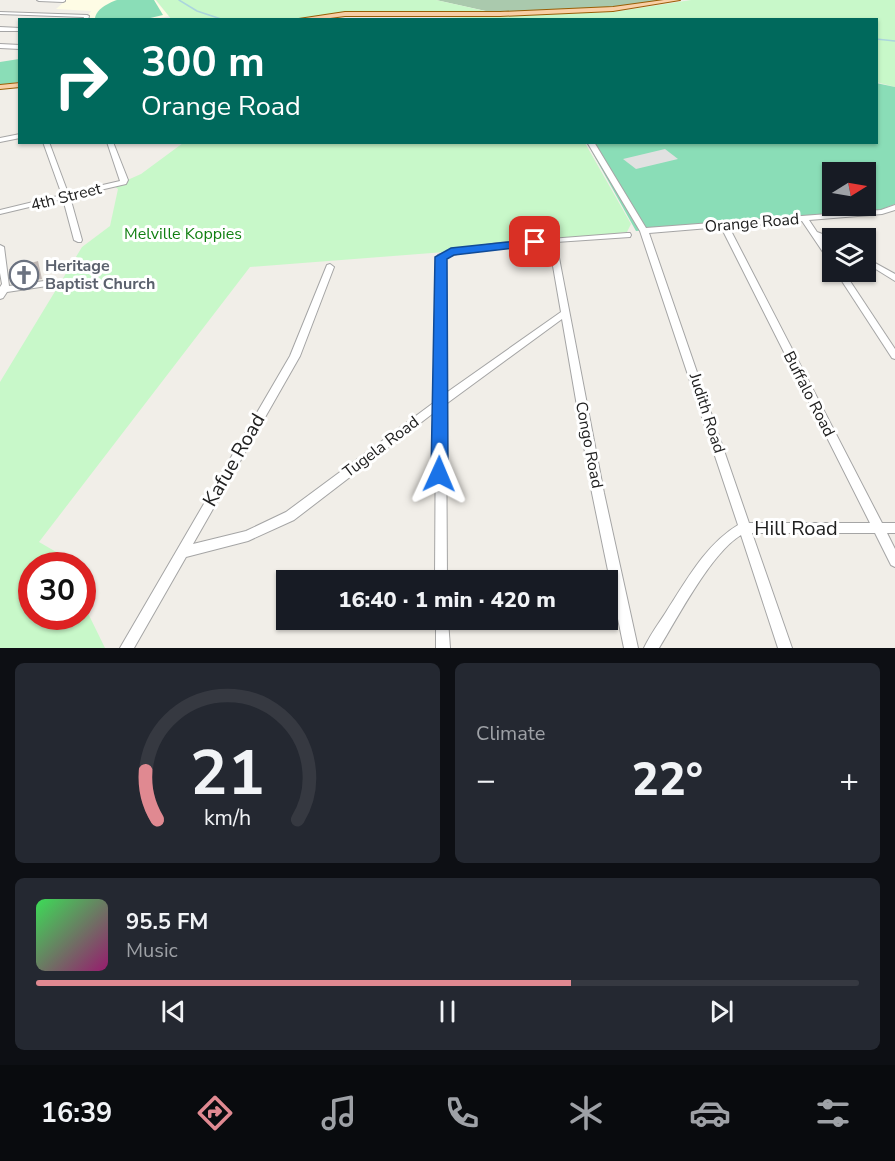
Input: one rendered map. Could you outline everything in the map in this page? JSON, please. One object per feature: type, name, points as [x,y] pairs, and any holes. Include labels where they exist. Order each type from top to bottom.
[{"type":"main road","points":[[312,18],[345,14],[431,18],[605,10],[650,6],[677,0]]},
{"type":"main road","points":[[322,18],[351,15],[421,15],[431,18],[621,10],[683,0]]},
{"type":"main road","points":[[0,88],[18,86]]},
{"type":"street","points":[[39,0],[63,1]]},
{"type":"street","points":[[0,13],[87,16],[86,18]]},
{"type":"street","points":[[0,29],[18,30]]},
{"type":"street","points":[[0,46],[18,47]]},
{"type":"street","points":[[0,140],[18,136]]},
{"type":"street","points":[[47,144],[78,240]]},
{"type":"street","name":"4th Street","points":[[0,213],[123,182],[111,144]]},
{"type":"street","name":"Judith Road","points":[[592,144],[644,231],[785,648]]},
{"type":"street","points":[[891,209],[895,215]]},
{"type":"street","name":"Orange Road","points":[[644,231],[891,209]]},
{"type":"street","points":[[804,218],[822,243]]},
{"type":"street","name":"Buffalo Road","points":[[724,225],[895,561]]},
{"type":"street","points":[[441,570],[441,261],[444,254],[552,240],[627,234]]},
{"type":"street","points":[[816,234],[822,237]]},
{"type":"street","name":"Congo Road","points":[[552,240],[631,648]]},
{"type":"street","points":[[0,247],[2,292],[44,284]]},
{"type":"street","points":[[876,266],[895,278]]},
{"type":"street","name":"Kafue Road","points":[[127,648],[295,356],[330,267]]},
{"type":"street","points":[[847,282],[895,356]]},
{"type":"street","name":"Tugela Road","points":[[183,552],[248,536],[290,516],[440,402],[565,313]]},
{"type":"street","name":"Hill Road","points":[[651,648],[728,535],[743,528],[895,528]]},
{"type":"street","points":[[442,630],[443,648]]},
{"type":"shaded area","points":[[61,0],[155,0],[169,16],[86,18],[91,11],[56,9],[65,1]]},
{"type":"shaded area","points":[[665,149],[678,159],[636,169],[623,159]]},
{"type":"green space","points":[[117,0],[154,0],[163,15],[150,18],[95,18],[106,5]]},
{"type":"green space","points":[[156,0],[436,0],[494,13],[361,12],[308,18],[170,18]]},
{"type":"green space","points":[[436,0],[672,0],[649,5],[495,13]]},
{"type":"green space","points":[[691,0],[895,0],[895,87],[878,83],[878,18],[439,18],[614,12]]},
{"type":"green space","points":[[18,59],[18,82],[0,85],[0,62]]},
{"type":"green space","points":[[878,83],[895,87],[895,204],[876,210],[876,162],[822,162],[822,215],[636,231],[588,144],[878,144]]},
{"type":"green space","name":"Melville Koppies","points":[[182,144],[586,144],[631,224],[627,232],[445,252],[250,267],[39,542],[56,552],[18,552],[18,630],[96,630],[105,648],[0,648],[0,382],[82,247],[110,226],[118,189],[114,186],[141,174]]},
{"type":"building","name":"Heritage Baptist Church","points":[[38,261],[42,279],[11,283],[9,269]]},
{"type":"waterway","points":[[179,0],[197,11],[218,18]]},
{"type":"waterway","points":[[878,39],[895,41]]},
{"type":"place","name":"Heritage Baptist Church","points":[[24,275]]},
{"type":"route","points":[[439,474],[441,257],[451,252],[535,242]]}]
